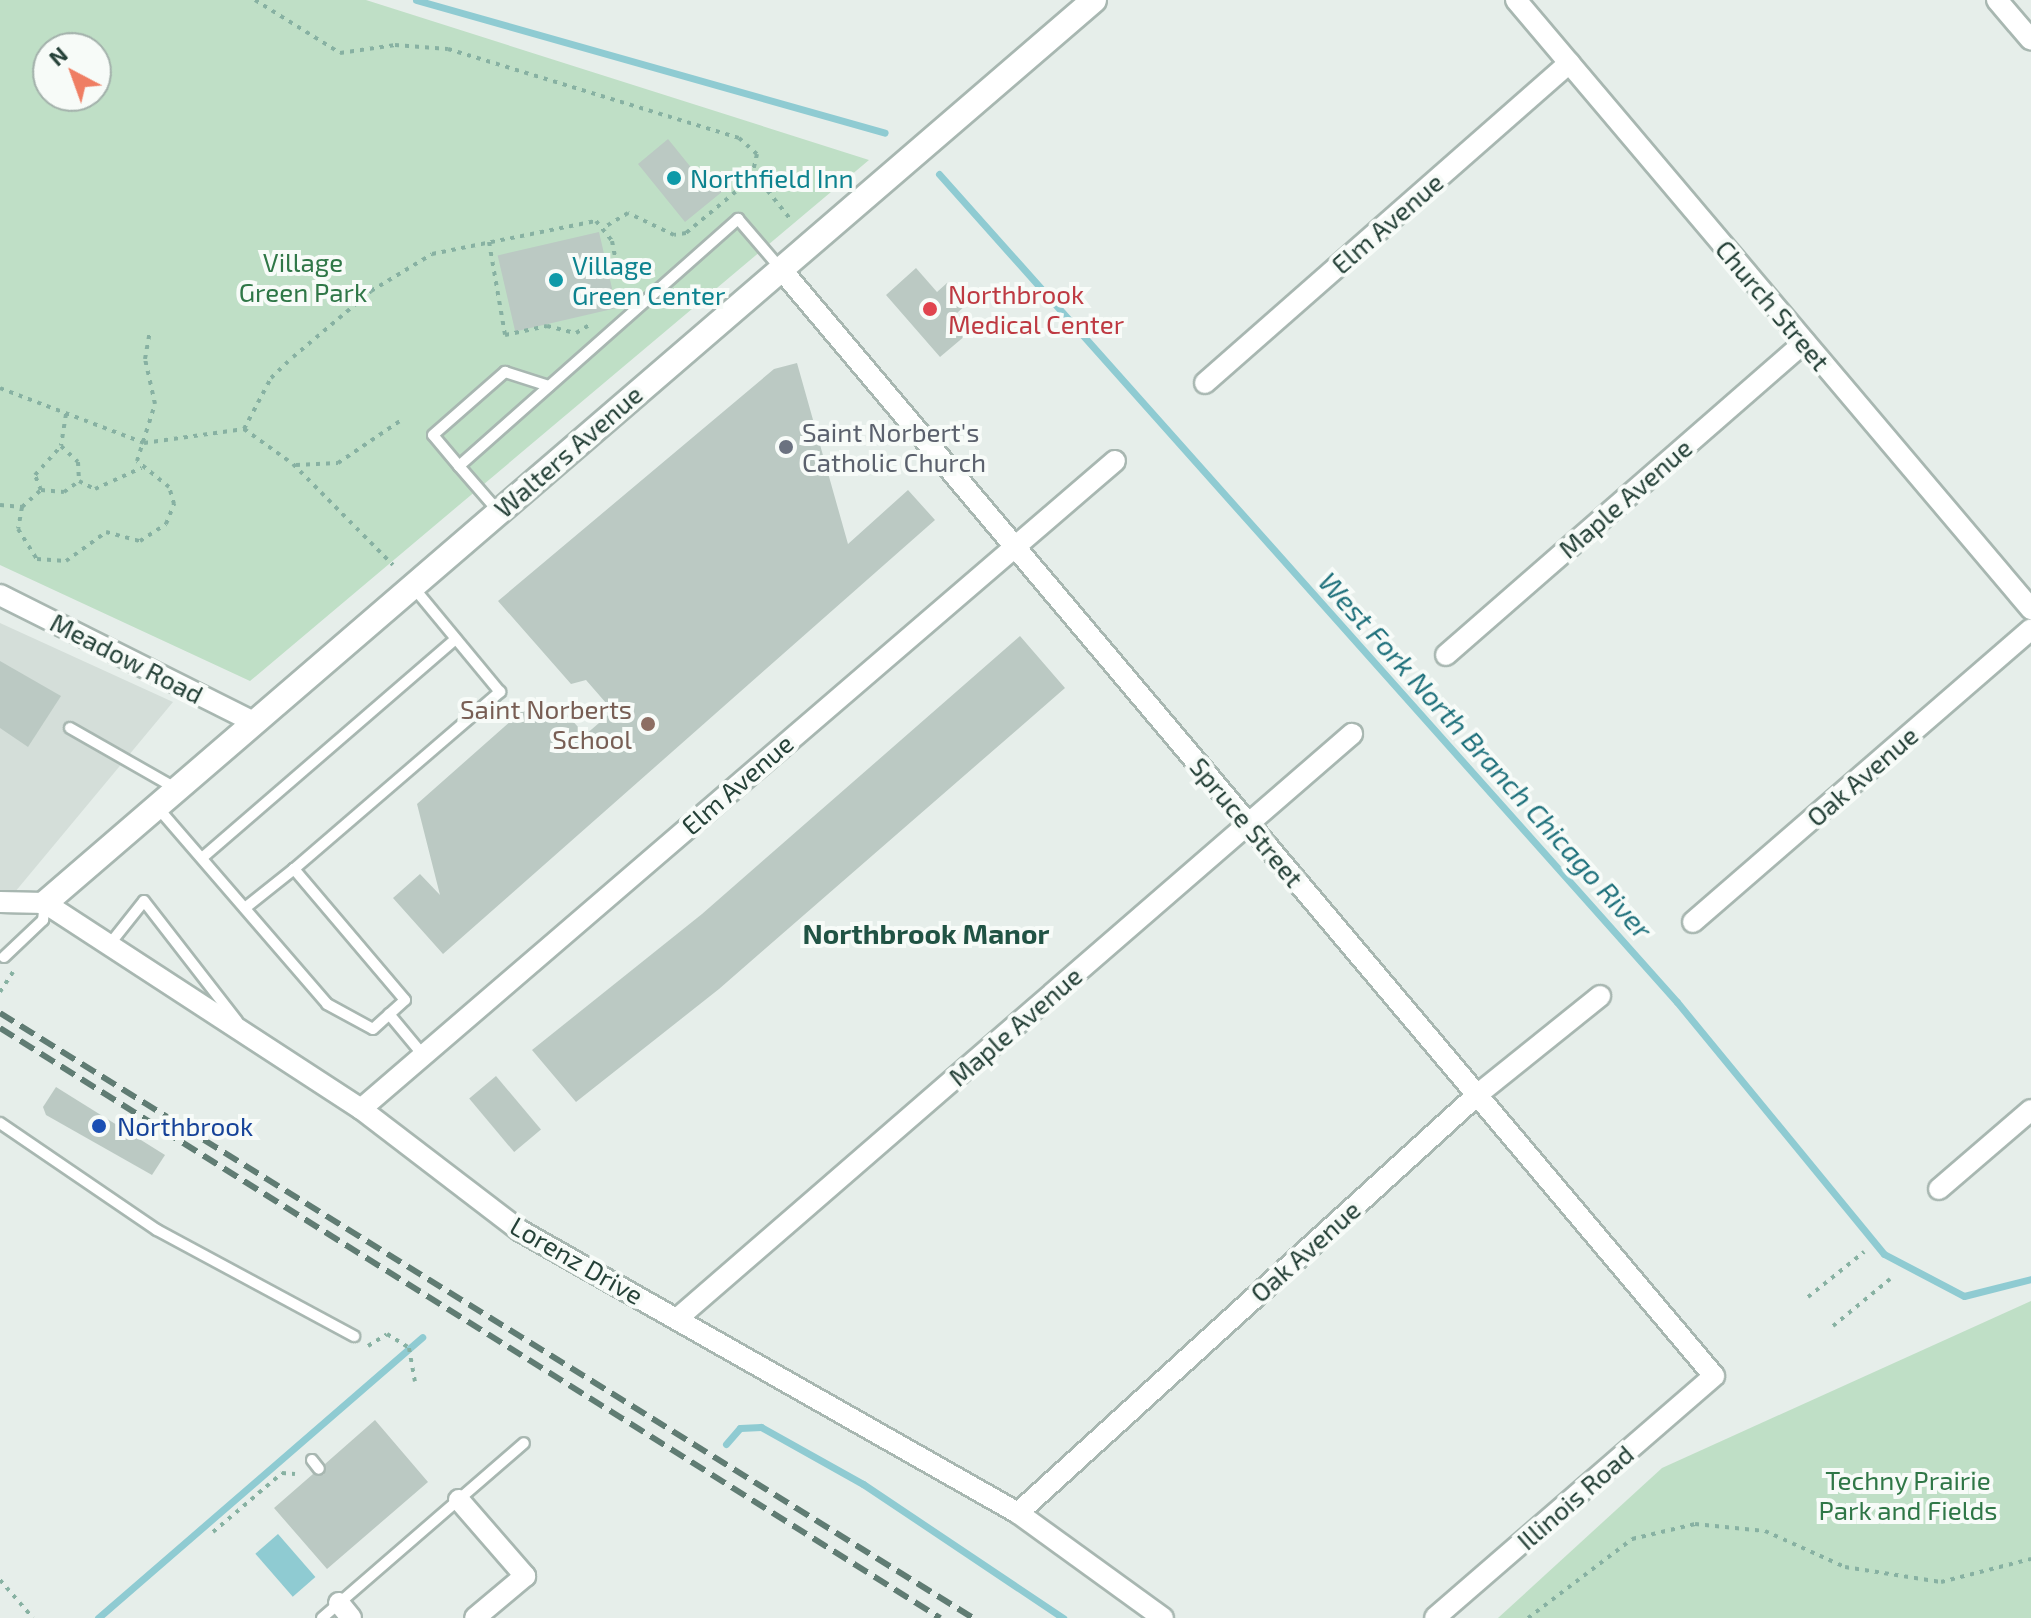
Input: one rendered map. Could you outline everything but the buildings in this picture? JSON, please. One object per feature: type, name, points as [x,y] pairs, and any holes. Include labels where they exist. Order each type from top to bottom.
[{"type":"street","name":"Walters Avenue","points":[[45,903],[888,174],[1094,0]]},
{"type":"street","name":"Church Street","points":[[1516,0],[2031,609]]},
{"type":"street","points":[[1997,0],[2031,40]]},
{"type":"street","name":"Elm Avenue","points":[[1205,383],[1569,63]]},
{"type":"street","name":"Spruce Street","points":[[780,268],[1714,1376]]},
{"type":"street","name":"Maple Avenue","points":[[1446,655],[1805,342]]},
{"type":"street","name":"Elm Avenue","points":[[361,1109],[1013,545],[1115,461]]},
{"type":"street","name":"Meadow Road","points":[[0,595],[254,722]]},
{"type":"street","name":"Oak Avenue","points":[[1693,922],[2031,629]]},
{"type":"street","name":"Maple Avenue","points":[[678,1318],[1352,734]]},
{"type":"street","points":[[0,902],[45,903]]},
{"type":"street","name":"Lorenz Drive","points":[[45,903],[361,1109],[519,1230],[1018,1513],[1163,1618]]},
{"type":"street","name":"Oak Avenue","points":[[1018,1513],[1477,1095],[1600,996]]},
{"type":"street","points":[[1939,1189],[2031,1110]]},
{"type":"street","name":"Illinois Road","points":[[1435,1618],[1714,1376]]},
{"type":"street","points":[[459,1500],[525,1576],[475,1618]]},
{"type":"lane","points":[[459,466],[738,219],[780,268]]},
{"type":"lane","points":[[498,511],[433,435],[505,372],[549,386]]},
{"type":"lane","points":[[245,908],[500,692],[412,585]]},
{"type":"lane","points":[[202,858],[456,639]]},
{"type":"lane","points":[[70,728],[177,789]]},
{"type":"lane","points":[[157,806],[327,1004],[373,1029],[405,1000],[294,869]]},
{"type":"lane","points":[[107,946],[144,901],[249,1037]]},
{"type":"lane","points":[[4,957],[43,920],[45,903]]},
{"type":"lane","points":[[389,1014],[423,1055]]},
{"type":"lane","points":[[0,1123],[157,1230],[354,1336]]},
{"type":"lane","points":[[322,1618],[345,1610],[459,1500],[524,1443]]},
{"type":"path","points":[[244,429],[271,378],[371,291],[432,254],[583,223],[605,227],[633,213],[681,235],[754,174],[757,154],[739,138],[448,49],[395,45],[340,53],[255,0]]},
{"type":"path","points":[[754,174],[791,220]]},
{"type":"path","points":[[605,227],[618,273]]},
{"type":"path","points":[[489,242],[505,335],[547,326],[576,333],[596,321]]},
{"type":"path","points":[[141,468],[144,443],[155,404],[145,359],[150,332]]},
{"type":"path","points":[[0,388],[144,443],[244,429],[293,464],[393,565]]},
{"type":"path","points":[[41,490],[35,475],[61,446],[66,414]]},
{"type":"path","points":[[293,464],[338,463],[400,421]]},
{"type":"path","points":[[61,446],[78,462],[79,481]]},
{"type":"path","points":[[79,481],[95,489],[141,468]]},
{"type":"path","points":[[79,481],[64,492],[41,490],[22,507],[18,529],[37,559],[66,561],[106,532],[140,541],[166,524],[174,504],[164,479],[141,468]]},
{"type":"path","points":[[0,505],[22,507]]},
{"type":"path","points":[[1808,1297],[1864,1252]]},
{"type":"path","points":[[1833,1326],[1890,1279]]},
{"type":"path","points":[[391,1338],[411,1350],[415,1381]]},
{"type":"path","points":[[213,1532],[282,1473],[295,1474]]},
{"type":"path","points":[[1528,1618],[1632,1539],[1695,1524],[1765,1531],[1845,1567],[1941,1582],[2031,1559]]},
{"type":"path","points":[[0,1580],[33,1618]]},
{"type":"shaded area","points":[[0,623],[173,702],[0,910]]},
{"type":"green space","name":"Village Green Park","points":[[0,0],[366,0],[869,160],[250,681],[0,565]]},
{"type":"green space","name":"Techny Prairie Park and Fields","points":[[2031,1301],[2031,1618],[1498,1618],[1662,1468]]},
{"type":"water","points":[[278,1534],[315,1577],[293,1597],[255,1554]]},
{"type":"waterway","name":"West Fork North Branch Chicago River","points":[[416,0],[885,133]]},
{"type":"waterway","name":"West Fork North Branch Chicago River","points":[[939,174],[1677,1002],[1884,1254],[1964,1296],[2031,1279]]},
{"type":"waterway","points":[[98,1618],[422,1337]]},
{"type":"waterway","points":[[726,1444],[740,1428],[761,1427],[863,1484],[1063,1618]]},
{"type":"railway","points":[[0,1013],[973,1618]]},
{"type":"railway","points":[[0,1028],[940,1618]]},
{"type":"place","name":"Northfield Inn","points":[[674,178]]},
{"type":"place","name":"Village Green Center","points":[[556,280]]},
{"type":"place","name":"Northbrook Medical Center","points":[[930,309]]},
{"type":"place","name":"Saint Norbert's Catholic Church","points":[[786,447]]},
{"type":"place","name":"Saint Norberts School","points":[[648,724]]},
{"type":"place","name":"Northbrook","points":[[99,1126]]},
{"type":"district","name":"Northbrook Manor","points":[[926,933]]}]
